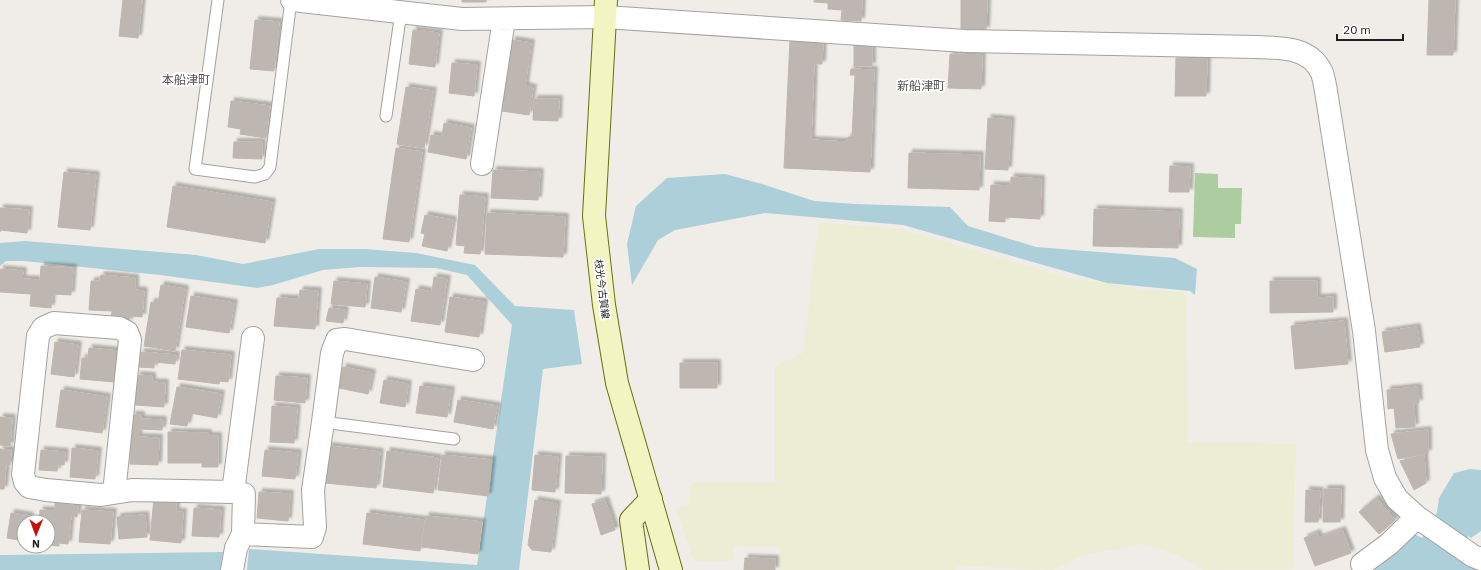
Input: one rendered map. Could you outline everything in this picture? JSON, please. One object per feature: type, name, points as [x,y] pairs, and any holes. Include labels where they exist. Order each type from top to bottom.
[{"type":"main road","name":"枝光今古賀線","points":[[606,8],[594,216],[604,306],[617,383],[672,570]]},
{"type":"main road","points":[[638,570],[631,520],[651,499]]},
{"type":"street","points":[[291,0],[462,19],[504,19],[606,8],[965,41],[1255,47],[1300,51],[1315,62],[1322,74],[1326,91],[1364,331],[1377,450],[1385,478],[1397,499],[1417,517],[1477,558]]},
{"type":"street","points":[[482,164],[504,19]]},
{"type":"street","points":[[114,493],[130,340],[127,332],[119,328],[54,323],[43,328],[38,336],[22,474],[24,482],[29,486],[46,490],[101,495],[114,493],[132,490],[233,492],[244,494],[240,541],[232,570]]},
{"type":"street","points":[[233,492],[252,338]]},
{"type":"street","points":[[240,541],[312,537],[315,528],[313,490],[324,422],[332,353],[337,340],[345,339],[473,360]]},
{"type":"street","points":[[1362,564],[1388,544],[1417,517]]},
{"type":"lane","points":[[218,0],[195,169],[255,177],[265,174],[270,167],[291,0]]},
{"type":"lane","points":[[386,116],[401,12]]},
{"type":"lane","points":[[324,422],[454,439]]},
{"type":"green space","points":[[1195,173],[1218,174],[1218,188],[1242,188],[1241,224],[1235,224],[1235,238],[1193,237]]},
{"type":"green space","points":[[819,222],[901,229],[1069,278],[1114,284],[1149,291],[1186,292],[1187,442],[1296,444],[1293,569],[1204,570],[1177,555],[1142,544],[1084,555],[1054,570],[957,566],[955,570],[780,570],[780,547],[733,546],[733,561],[694,561],[676,509],[688,505],[692,482],[775,483],[775,366],[803,353]]},
{"type":"water","points":[[725,174],[814,201],[950,207],[968,226],[1036,247],[1175,258],[1197,269],[1195,295],[1190,291],[1107,283],[903,225],[765,213],[675,230],[658,240],[632,285],[627,244],[636,206],[667,178]]},
{"type":"water","points":[[25,241],[196,255],[243,264],[319,249],[365,249],[416,253],[475,265],[515,306],[574,310],[582,364],[543,369],[519,570],[247,570],[249,549],[477,565],[512,325],[467,275],[436,268],[360,267],[323,270],[273,285],[257,288],[160,275],[24,261],[6,261],[0,266],[0,243]]},
{"type":"water","points":[[1470,469],[1481,470],[1481,531],[1471,538],[1437,512],[1439,498],[1454,473]]},
{"type":"water","points":[[1414,534],[1481,568],[1481,570],[1366,570]]},
{"type":"water","points":[[223,552],[220,570],[0,570],[0,555]]},
{"type":"building","points":[[123,0],[142,0],[138,38],[119,36]]},
{"type":"building","points":[[462,0],[486,0],[486,2],[462,2]]},
{"type":"building","points":[[814,0],[862,0],[861,21],[841,20],[842,10],[828,9],[828,3],[814,2]]},
{"type":"building","points":[[961,0],[987,0],[986,30],[961,29]]},
{"type":"building","points":[[1429,0],[1455,0],[1453,55],[1427,55]]},
{"type":"building","points":[[255,20],[279,22],[274,71],[250,69]]},
{"type":"building","points":[[413,30],[439,33],[435,67],[409,64]]},
{"type":"building","points":[[790,39],[823,40],[822,64],[814,64],[811,140],[847,142],[848,137],[852,137],[855,75],[850,75],[851,69],[874,70],[870,172],[784,168]]},
{"type":"building","points":[[512,40],[531,43],[525,86],[533,88],[529,115],[502,111]]},
{"type":"building","points":[[854,45],[872,46],[872,66],[854,66]]},
{"type":"building","points":[[950,54],[982,55],[981,89],[948,88]]},
{"type":"building","points":[[1176,58],[1207,59],[1206,96],[1175,96]]},
{"type":"building","points":[[452,63],[477,65],[474,96],[449,93]]},
{"type":"building","points":[[406,87],[433,91],[424,148],[397,144]]},
{"type":"building","points":[[534,99],[559,99],[558,121],[533,120]]},
{"type":"building","points":[[231,101],[270,106],[266,138],[240,134],[241,129],[228,127]]},
{"type":"building","points":[[988,118],[1011,120],[1008,170],[985,169]]},
{"type":"building","points":[[444,123],[471,128],[466,159],[428,152],[431,135],[442,137]]},
{"type":"building","points":[[234,142],[262,142],[262,159],[233,158]]},
{"type":"building","points":[[396,148],[422,152],[409,242],[383,239]]},
{"type":"building","points":[[909,153],[980,155],[979,190],[908,188]]},
{"type":"building","points":[[1170,166],[1190,167],[1189,192],[1169,192]]},
{"type":"building","points":[[493,170],[540,172],[538,200],[491,198]]},
{"type":"building","points":[[64,172],[96,175],[90,230],[58,227]]},
{"type":"building","points":[[1011,177],[1041,179],[1040,219],[1005,217],[1005,222],[989,221],[991,185],[1011,186]]},
{"type":"building","points":[[173,186],[272,202],[265,243],[167,227]]},
{"type":"building","points":[[460,195],[485,197],[480,254],[464,253],[465,246],[456,245]]},
{"type":"building","points":[[0,208],[29,210],[27,233],[0,230]]},
{"type":"building","points":[[1094,209],[1179,212],[1178,248],[1093,246]]},
{"type":"building","points":[[487,213],[565,217],[563,257],[485,254]]},
{"type":"building","points":[[425,215],[453,220],[447,251],[422,246],[425,234],[421,233]]},
{"type":"building","points":[[41,266],[73,268],[71,295],[52,294],[51,308],[30,306],[31,294],[0,292],[0,269],[23,271],[22,279],[40,280]]},
{"type":"building","points":[[101,275],[135,278],[135,290],[144,291],[142,317],[130,316],[129,322],[111,320],[112,311],[89,310],[91,281],[100,281]]},
{"type":"building","points":[[375,277],[406,282],[401,312],[371,308]]},
{"type":"building","points":[[434,277],[447,279],[440,325],[411,321],[416,289],[432,292]]},
{"type":"building","points":[[334,281],[367,284],[365,307],[331,304]]},
{"type":"building","points":[[1270,281],[1317,281],[1317,298],[1333,297],[1333,312],[1270,313]]},
{"type":"building","points":[[161,285],[185,289],[175,351],[144,346],[151,302],[158,303]]},
{"type":"building","points":[[300,290],[318,291],[315,329],[274,326],[277,298],[299,299]]},
{"type":"building","points":[[191,296],[234,303],[229,333],[186,327]]},
{"type":"building","points":[[450,297],[484,302],[479,337],[445,332]]},
{"type":"building","points":[[329,308],[345,310],[343,323],[326,321]]},
{"type":"building","points":[[1344,321],[1348,364],[1295,369],[1291,326]]},
{"type":"building","points":[[1417,327],[1420,347],[1385,352],[1382,332]]},
{"type":"building","points":[[55,342],[78,345],[74,377],[51,374]]},
{"type":"building","points":[[89,348],[118,351],[114,382],[80,379],[82,358],[88,358]]},
{"type":"building","points":[[182,350],[231,355],[228,382],[220,381],[219,384],[178,379]]},
{"type":"building","points":[[141,352],[176,355],[175,364],[154,362],[154,368],[139,367]]},
{"type":"building","points":[[680,363],[717,363],[717,388],[680,388]]},
{"type":"building","points":[[343,367],[372,373],[368,394],[339,388]]},
{"type":"building","points":[[137,375],[152,376],[152,382],[165,383],[164,407],[135,405]]},
{"type":"building","points":[[276,376],[307,378],[305,403],[274,400]]},
{"type":"building","points":[[384,380],[408,384],[405,407],[380,403]]},
{"type":"building","points":[[420,386],[451,390],[447,417],[416,413]]},
{"type":"building","points":[[177,387],[221,394],[217,418],[190,413],[187,426],[170,424]]},
{"type":"building","points":[[1418,387],[1419,403],[1414,403],[1415,427],[1396,428],[1394,408],[1388,409],[1387,390]]},
{"type":"building","points":[[61,390],[107,397],[102,433],[56,427]]},
{"type":"building","points":[[458,400],[497,406],[493,429],[454,422]]},
{"type":"building","points":[[272,406],[297,408],[294,443],[270,442]]},
{"type":"building","points":[[132,415],[141,415],[141,419],[163,420],[162,430],[139,429],[138,437],[159,438],[158,465],[130,464]]},
{"type":"building","points":[[0,417],[12,418],[10,446],[0,445]]},
{"type":"building","points":[[1428,430],[1428,453],[1398,459],[1391,434]]},
{"type":"building","points":[[168,432],[208,433],[208,436],[218,436],[218,467],[202,467],[202,463],[168,463]]},
{"type":"building","points":[[329,446],[380,452],[376,488],[325,483]]},
{"type":"building","points":[[72,448],[98,451],[95,479],[70,477]]},
{"type":"building","points":[[0,449],[11,450],[10,465],[6,465],[4,489],[0,489]]},
{"type":"building","points":[[41,450],[65,452],[64,465],[58,464],[57,471],[39,470]]},
{"type":"building","points":[[265,450],[298,453],[295,479],[262,476]]},
{"type":"building","points":[[387,451],[438,458],[433,493],[383,487]]},
{"type":"building","points":[[442,455],[492,460],[488,496],[438,490]]},
{"type":"building","points":[[535,455],[558,457],[555,492],[532,490]]},
{"type":"building","points":[[1424,455],[1426,483],[1414,490],[1400,461]]},
{"type":"building","points":[[566,456],[602,457],[601,494],[565,493]]},
{"type":"building","points":[[1324,489],[1341,489],[1340,522],[1323,522]]},
{"type":"building","points":[[1306,490],[1320,491],[1318,522],[1305,522]]},
{"type":"building","points":[[259,492],[290,494],[288,521],[257,518]]},
{"type":"building","points":[[154,498],[176,499],[176,512],[183,512],[181,543],[150,540]]},
{"type":"building","points":[[1376,498],[1395,520],[1379,534],[1359,512]]},
{"type":"building","points":[[535,500],[557,504],[551,552],[532,550],[528,545]]},
{"type":"building","points":[[605,500],[615,530],[601,535],[592,504]]},
{"type":"building","points":[[55,503],[78,506],[77,517],[71,516],[68,544],[59,543],[59,546],[56,546],[56,514],[40,514],[40,510],[55,511]]},
{"type":"building","points":[[194,508],[221,510],[219,537],[192,536]]},
{"type":"building","points":[[82,510],[113,512],[110,544],[79,542]]},
{"type":"building","points":[[11,513],[17,514],[16,514],[16,540],[7,538]]},
{"type":"building","points":[[367,513],[424,520],[420,551],[363,544]]},
{"type":"building","points":[[145,515],[147,537],[119,539],[117,517]]},
{"type":"building","points":[[426,516],[482,522],[478,554],[422,547]]},
{"type":"building","points":[[1342,530],[1351,553],[1315,566],[1304,538],[1317,533],[1319,538]]},
{"type":"building","points":[[745,558],[775,559],[775,570],[744,570]]},
{"type":"waterway","points":[[1426,570],[1464,505],[1481,505]]},
{"type":"district","name":"本船津町","points":[[186,79]]},
{"type":"district","name":"新船津町","points":[[921,85]]}]
